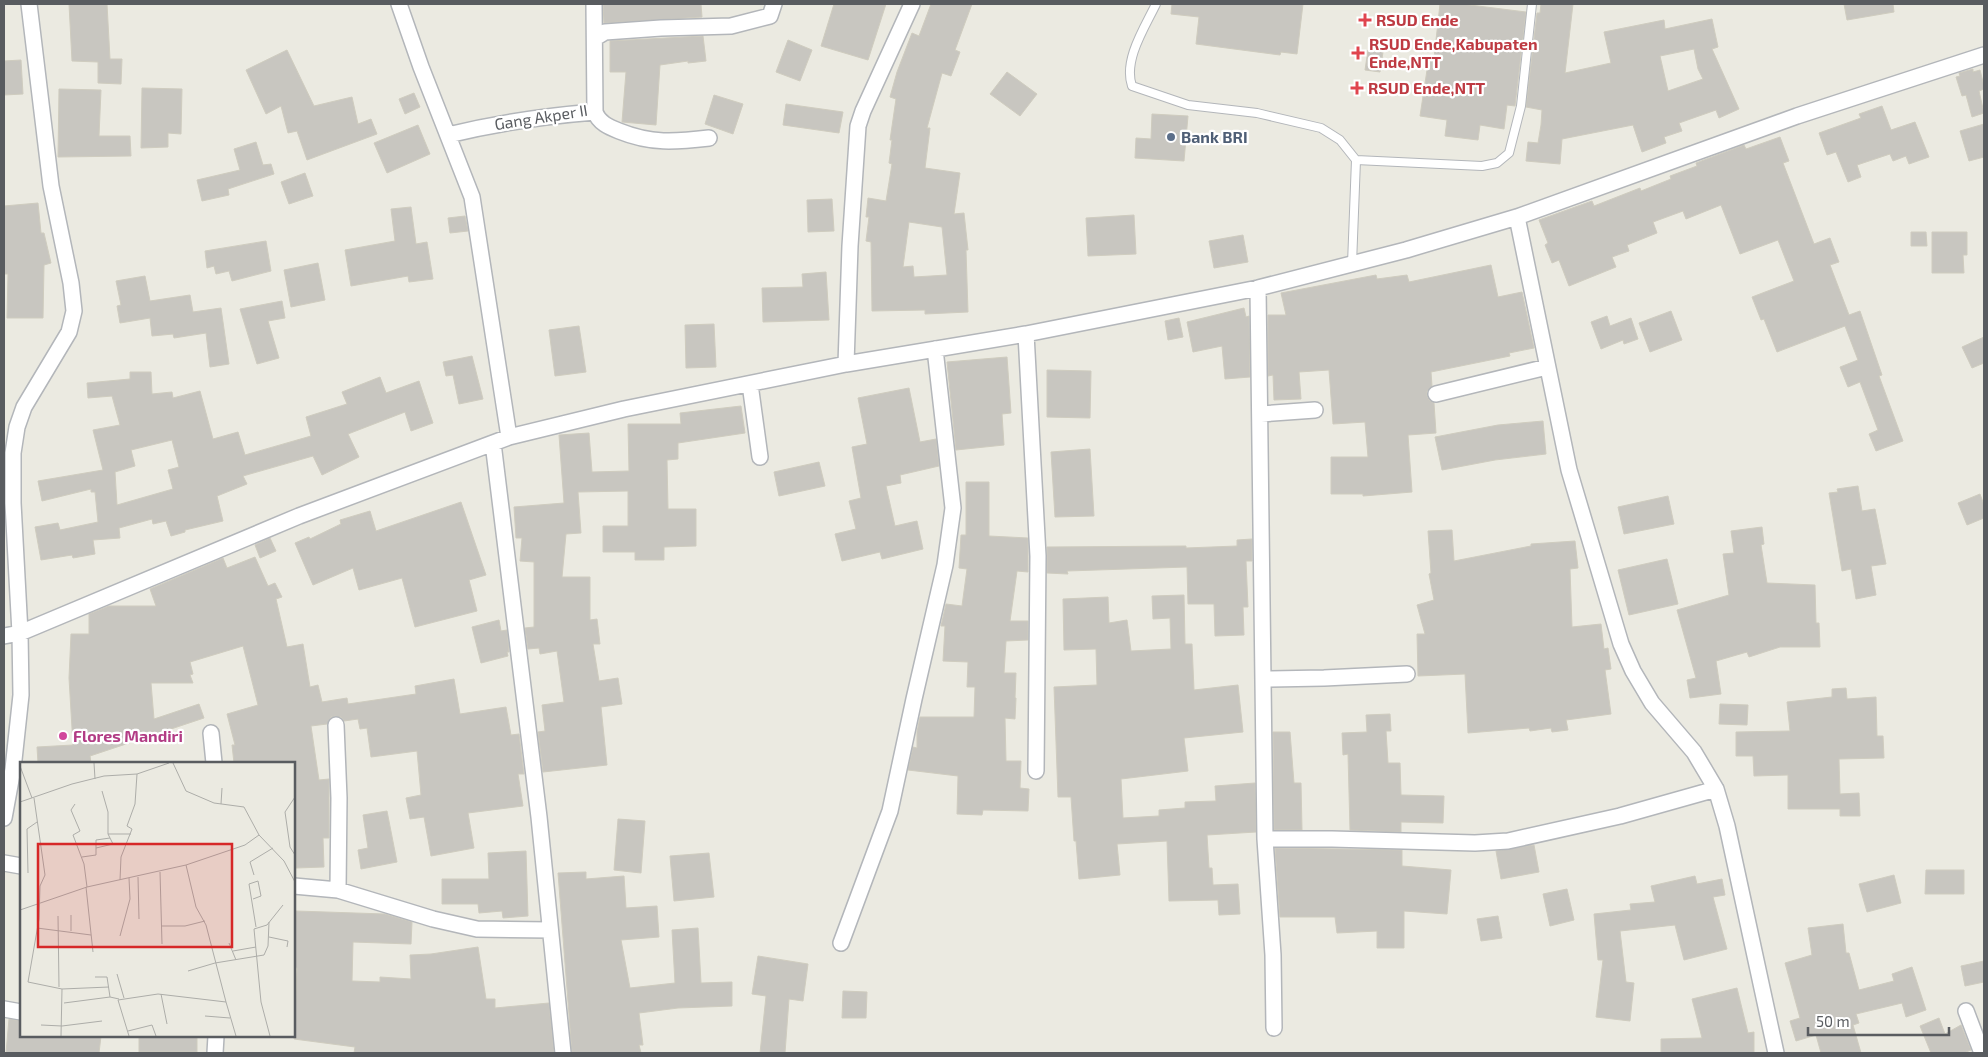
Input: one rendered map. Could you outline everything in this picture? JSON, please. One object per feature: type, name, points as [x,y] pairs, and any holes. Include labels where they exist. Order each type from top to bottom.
[{"type":"street","points":[[4,818],[13,769],[20,695],[20,633],[13,503],[13,453],[24,407],[69,332],[74,311],[51,186],[29,4]]},
{"type":"street","points":[[398,4],[472,198],[509,437]]},
{"type":"street","name":"Gang Akper II","points":[[448,135],[520,120],[595,112],[594,4]]},
{"type":"street","points":[[595,38],[605,32],[731,26],[770,16],[774,4]]},
{"type":"street","points":[[846,364],[850,246],[858,126],[912,4]]},
{"type":"street","points":[[4,636],[20,633],[299,516],[509,437],[624,409],[846,364],[1026,334],[1258,288],[1352,264],[1517,216],[1797,116],[1984,55]]},
{"type":"street","points":[[595,112],[606,126],[632,136],[653,141],[680,142],[709,138]]},
{"type":"street","points":[[1517,216],[1569,470],[1621,644],[1633,671],[1652,702],[1694,752],[1716,789],[1727,826],[1776,1053]]},
{"type":"street","points":[[1258,288],[1266,839],[1273,955],[1274,1028]]},
{"type":"street","points":[[1026,334],[1038,556],[1036,771]]},
{"type":"street","points":[[841,944],[890,810],[945,565],[952,508],[935,350]]},
{"type":"street","points":[[1436,394],[1547,367]]},
{"type":"street","points":[[750,384],[760,458]]},
{"type":"street","points":[[1260,414],[1316,410]]},
{"type":"street","points":[[493,442],[539,817],[563,1053]]},
{"type":"street","points":[[1264,679],[1407,674]]},
{"type":"street","points":[[336,725],[339,798],[338,890]]},
{"type":"street","points":[[211,733],[214,762]]},
{"type":"street","points":[[1266,839],[1475,843],[1508,841],[1620,816],[1716,789]]},
{"type":"street","points":[[4,863],[20,866]]},
{"type":"street","points":[[295,886],[338,890],[433,920],[477,929],[550,930]]},
{"type":"street","points":[[4,1009],[20,1012]]},
{"type":"street","points":[[1966,1011],[1982,1053]]},
{"type":"street","points":[[215,1053],[216,1037]]},
{"type":"lane","points":[[1156,4],[1133,57],[1130,74],[1132,86],[1188,105],[1257,113],[1321,128],[1340,140],[1356,160],[1352,264]]},
{"type":"lane","points":[[1356,160],[1482,166],[1497,162],[1509,153],[1521,106],[1532,4]]},
{"type":"building","points":[[69,4],[107,4],[110,59],[122,59],[121,84],[98,83],[98,62],[72,61]]},
{"type":"building","points":[[603,4],[701,4],[702,17],[604,23]]},
{"type":"building","points":[[834,4],[886,4],[868,60],[821,46]]},
{"type":"building","points":[[931,4],[972,4],[955,50],[960,52],[951,76],[942,73],[927,128],[930,128],[925,168],[960,173],[954,214],[964,213],[968,250],[966,250],[968,312],[925,314],[925,310],[872,311],[871,242],[866,241],[869,217],[866,217],[868,198],[886,201],[892,164],[889,163],[892,140],[890,140],[896,99],[890,97],[897,72],[912,33],[919,36]],"holes":[[[909,222],[942,227],[947,275],[914,277],[913,266],[903,267]]]},
{"type":"building","points":[[1172,4],[1303,4],[1297,54],[1281,52],[1280,55],[1196,44],[1199,17],[1171,14]]},
{"type":"building","points":[[1440,4],[1462,4],[1526,12],[1515,106],[1507,105],[1504,129],[1480,125],[1478,140],[1445,136],[1447,120],[1420,116],[1429,57],[1434,58]]},
{"type":"building","points":[[1541,4],[1573,4],[1565,73],[1611,63],[1604,32],[1664,20],[1665,29],[1712,19],[1718,47],[1712,49],[1739,109],[1719,118],[1716,110],[1679,123],[1682,131],[1664,137],[1666,143],[1642,152],[1633,125],[1562,139],[1560,164],[1526,161],[1528,142],[1538,143],[1541,125],[1542,110],[1526,107],[1537,13],[1540,13]],"holes":[[[1694,49],[1698,69],[1703,79],[1668,91],[1660,56]]]},
{"type":"building","points":[[1844,4],[1893,4],[1894,12],[1847,20]]},
{"type":"building","points":[[703,36],[706,61],[688,63],[688,61],[660,65],[656,125],[622,122],[626,72],[610,72],[610,41]]},
{"type":"building","points":[[788,40],[812,50],[800,81],[776,72]]},
{"type":"building","points":[[287,50],[314,106],[352,97],[358,124],[371,119],[377,134],[307,160],[297,131],[288,133],[281,106],[266,114],[246,70]]},
{"type":"building","points":[[1368,50],[1383,52],[1380,72],[1365,70]]},
{"type":"building","points":[[21,60],[23,94],[4,95],[4,61]]},
{"type":"building","points":[[1973,69],[1973,72],[1980,70],[1984,86],[1984,89],[1979,91],[1984,113],[1972,117],[1966,95],[1962,96],[1956,77],[1960,76],[1959,73]]},
{"type":"building","points":[[1007,72],[1037,94],[1020,116],[990,94]]},
{"type":"building","points":[[142,88],[182,89],[181,134],[168,133],[168,147],[141,148]]},
{"type":"building","points":[[59,89],[101,90],[99,136],[130,136],[131,156],[58,157]]},
{"type":"building","points":[[414,93],[420,107],[405,114],[399,99]]},
{"type":"building","points":[[714,95],[743,104],[733,134],[705,124]]},
{"type":"building","points":[[786,104],[843,112],[839,133],[783,125]]},
{"type":"building","points":[[1882,106],[1891,130],[1915,122],[1929,157],[1909,164],[1906,156],[1893,161],[1890,154],[1857,165],[1861,177],[1848,182],[1836,152],[1827,155],[1819,133],[1861,118],[1859,114]]},
{"type":"building","name":"Bank BRI","points":[[1152,114],[1188,116],[1184,161],[1135,158],[1136,138],[1151,139]]},
{"type":"building","points":[[1984,124],[1984,157],[1969,161],[1960,131]]},
{"type":"building","points":[[418,125],[430,154],[387,173],[374,143]]},
{"type":"building","points":[[1780,137],[1789,161],[1783,163],[1814,244],[1830,238],[1839,262],[1830,265],[1849,315],[1860,311],[1882,375],[1879,376],[1903,441],[1876,451],[1869,434],[1878,430],[1860,382],[1848,387],[1840,367],[1858,360],[1845,326],[1777,352],[1764,319],[1761,320],[1752,297],[1794,281],[1778,240],[1740,254],[1721,205],[1686,219],[1683,211],[1653,222],[1657,233],[1627,245],[1629,251],[1612,257],[1616,267],[1569,286],[1559,260],[1552,263],[1545,245],[1548,243],[1539,220],[1592,201],[1594,206],[1640,188],[1641,191],[1671,179],[1670,176],[1697,166],[1696,163],[1744,145],[1746,149]]},
{"type":"building","points":[[256,142],[263,165],[271,164],[274,174],[228,189],[229,195],[202,201],[197,180],[240,170],[234,149]]},
{"type":"building","points":[[305,173],[313,196],[289,204],[281,182]]},
{"type":"building","points":[[832,199],[834,231],[808,232],[807,200]]},
{"type":"building","points":[[38,203],[41,233],[44,233],[51,263],[44,265],[43,318],[7,318],[8,274],[4,274],[4,206]]},
{"type":"building","points":[[411,207],[416,244],[427,242],[433,279],[409,282],[408,276],[351,286],[345,250],[395,241],[391,209]]},
{"type":"building","points":[[1134,215],[1136,254],[1088,256],[1086,218]]},
{"type":"building","points":[[465,216],[468,231],[450,233],[448,218]]},
{"type":"building","points":[[1911,232],[1926,232],[1927,246],[1911,246]]},
{"type":"building","points":[[1932,232],[1967,232],[1967,255],[1963,255],[1964,273],[1932,273]]},
{"type":"building","points":[[1243,235],[1248,262],[1214,268],[1209,241]]},
{"type":"building","points":[[266,241],[271,271],[232,281],[229,271],[216,274],[214,266],[207,268],[205,251]]},
{"type":"building","points":[[318,263],[325,300],[291,307],[284,270]]},
{"type":"building","points":[[1491,265],[1498,297],[1522,292],[1534,348],[1509,353],[1510,356],[1431,372],[1432,386],[1427,391],[1427,396],[1434,403],[1436,433],[1408,435],[1412,492],[1363,496],[1363,494],[1331,494],[1331,457],[1368,457],[1365,422],[1333,424],[1329,370],[1299,372],[1301,399],[1274,400],[1273,375],[1268,376],[1268,315],[1286,315],[1281,293],[1376,275],[1377,279],[1407,275],[1409,282]]},
{"type":"building","points":[[826,272],[829,320],[763,322],[762,288],[803,287],[802,274]]},
{"type":"building","points":[[145,276],[150,301],[190,295],[193,312],[221,308],[229,364],[210,367],[206,333],[174,338],[173,334],[152,336],[150,318],[120,323],[117,306],[121,305],[116,281]]},
{"type":"building","points":[[282,301],[285,318],[268,321],[279,358],[257,364],[240,309]]},
{"type":"building","points":[[1244,308],[1246,317],[1249,316],[1250,377],[1225,379],[1222,346],[1193,352],[1187,322]]},
{"type":"building","points":[[1671,311],[1682,340],[1650,352],[1639,323]]},
{"type":"building","points":[[1607,316],[1610,326],[1631,318],[1638,339],[1624,344],[1623,340],[1601,349],[1591,322]]},
{"type":"building","points":[[1179,318],[1183,337],[1168,340],[1165,321]]},
{"type":"building","points":[[714,324],[716,367],[686,368],[685,325]]},
{"type":"building","points":[[579,326],[586,372],[555,376],[549,330]]},
{"type":"building","points":[[1984,337],[1984,363],[1972,368],[1962,347]]},
{"type":"building","points":[[472,356],[483,399],[459,404],[453,375],[446,376],[443,362]]},
{"type":"building","points":[[1007,357],[1011,413],[1002,414],[1004,445],[956,450],[947,362]]},
{"type":"building","points":[[1047,370],[1091,371],[1090,418],[1047,417]]},
{"type":"building","points":[[130,372],[151,372],[152,394],[172,392],[173,398],[200,391],[213,439],[238,432],[245,455],[311,436],[306,417],[347,404],[342,392],[380,377],[386,393],[419,381],[433,423],[411,431],[405,412],[348,434],[359,457],[322,475],[313,456],[243,476],[247,484],[217,496],[223,521],[185,530],[185,532],[171,536],[166,521],[153,524],[152,519],[119,528],[120,538],[93,540],[95,554],[73,558],[72,555],[41,560],[35,527],[58,523],[60,530],[98,522],[95,492],[91,492],[91,489],[42,501],[38,481],[103,470],[93,430],[120,425],[112,396],[88,398],[87,383],[130,379]],"holes":[[[172,440],[179,467],[168,470],[173,489],[117,505],[115,472],[135,466],[131,450]]]},
{"type":"building","points":[[909,388],[920,442],[936,439],[939,466],[900,475],[901,483],[886,486],[895,526],[917,521],[923,549],[882,559],[880,552],[842,561],[835,534],[856,529],[849,501],[861,498],[852,447],[867,444],[858,398]]},
{"type":"building","points":[[741,406],[745,433],[678,443],[678,459],[667,460],[668,509],[696,509],[696,546],[664,547],[664,560],[635,560],[635,552],[603,552],[603,526],[628,526],[628,491],[578,492],[581,533],[566,534],[562,577],[590,577],[590,620],[597,619],[600,644],[593,644],[599,681],[618,678],[622,704],[601,707],[607,765],[543,772],[538,732],[545,731],[542,705],[564,702],[557,651],[540,654],[539,648],[528,649],[525,628],[534,627],[534,562],[520,561],[522,538],[516,538],[514,507],[564,503],[559,435],[589,433],[592,472],[629,471],[628,424],[681,424],[680,413]]},
{"type":"building","points":[[1543,421],[1546,454],[1495,460],[1442,470],[1435,437],[1498,425]]},
{"type":"building","points":[[1090,449],[1094,516],[1055,517],[1051,452]]},
{"type":"building","points":[[819,462],[825,486],[779,496],[774,472]]},
{"type":"building","points":[[966,482],[989,482],[989,536],[1028,538],[1028,572],[1017,571],[1010,621],[1028,621],[1028,640],[1006,641],[1004,673],[1016,673],[1015,719],[1005,718],[1006,761],[1021,761],[1020,788],[1029,789],[1028,811],[983,810],[982,815],[957,814],[958,776],[908,770],[913,747],[917,748],[917,732],[920,717],[974,717],[975,687],[967,687],[968,662],[943,661],[945,626],[941,626],[946,604],[962,606],[967,569],[959,568],[961,535],[966,535]]},
{"type":"building","points":[[1858,486],[1862,511],[1875,509],[1886,564],[1871,566],[1876,595],[1856,599],[1851,569],[1842,571],[1829,493],[1838,492],[1837,489]]},
{"type":"building","points":[[1980,494],[1984,505],[1984,518],[1967,525],[1958,503]]},
{"type":"building","points":[[1668,496],[1674,524],[1624,534],[1618,507]]},
{"type":"building","points":[[461,502],[486,575],[469,580],[477,611],[415,627],[402,578],[359,590],[353,568],[313,585],[295,543],[309,537],[310,539],[341,524],[340,520],[370,511],[376,531]]},
{"type":"building","points":[[1762,527],[1764,544],[1761,545],[1767,583],[1815,585],[1816,623],[1819,623],[1820,647],[1780,647],[1749,657],[1747,652],[1716,661],[1721,694],[1690,698],[1687,680],[1696,678],[1677,610],[1729,595],[1723,554],[1734,553],[1731,531]]},
{"type":"building","points":[[1452,530],[1454,561],[1531,546],[1531,544],[1575,541],[1578,568],[1570,569],[1572,627],[1601,624],[1604,649],[1608,648],[1611,669],[1605,670],[1611,714],[1566,720],[1568,730],[1552,732],[1551,728],[1530,731],[1529,728],[1468,733],[1465,674],[1418,676],[1417,634],[1425,634],[1417,605],[1434,600],[1429,574],[1431,573],[1428,531]]},
{"type":"building","points":[[270,538],[276,551],[260,558],[255,545]]},
{"type":"building","points":[[1252,539],[1252,561],[1246,561],[1248,607],[1243,607],[1244,635],[1215,636],[1214,604],[1188,604],[1187,567],[1067,571],[1068,574],[1047,573],[1047,547],[1186,546],[1186,548],[1237,546],[1237,540]]},
{"type":"building","points":[[255,557],[268,586],[275,583],[282,597],[276,599],[287,647],[303,644],[310,687],[318,685],[322,702],[347,698],[348,704],[416,694],[415,686],[454,679],[460,714],[506,707],[511,735],[519,734],[524,774],[518,774],[523,806],[468,813],[474,848],[431,856],[424,817],[410,819],[406,798],[421,795],[417,751],[371,757],[367,728],[360,729],[358,719],[344,721],[341,717],[331,717],[327,724],[311,726],[319,780],[329,779],[329,838],[323,838],[324,867],[296,868],[295,762],[234,762],[232,745],[235,745],[227,714],[258,705],[243,646],[190,662],[193,674],[190,675],[193,683],[151,683],[154,719],[199,704],[204,718],[90,756],[91,762],[38,762],[37,747],[73,745],[69,678],[71,634],[89,634],[89,614],[109,606],[156,606],[150,589],[223,558],[227,568]]},
{"type":"building","points":[[1667,559],[1678,604],[1629,615],[1618,570]]},
{"type":"building","points":[[1184,595],[1185,644],[1192,644],[1194,690],[1238,685],[1243,732],[1184,738],[1188,771],[1121,779],[1123,818],[1159,816],[1159,810],[1185,808],[1185,802],[1216,801],[1215,786],[1255,783],[1256,832],[1207,835],[1209,868],[1212,868],[1213,885],[1238,884],[1240,914],[1219,915],[1218,900],[1169,901],[1167,841],[1117,844],[1120,875],[1079,879],[1071,797],[1058,797],[1054,687],[1097,685],[1096,649],[1064,650],[1063,599],[1108,597],[1109,623],[1127,620],[1131,651],[1171,649],[1170,618],[1153,619],[1152,596]]},
{"type":"building","points":[[499,620],[501,631],[507,630],[508,656],[481,663],[472,627]]},
{"type":"building","points":[[1846,688],[1847,699],[1876,697],[1877,736],[1883,736],[1884,758],[1839,759],[1840,794],[1859,793],[1860,816],[1840,816],[1840,809],[1788,809],[1788,775],[1754,776],[1753,756],[1736,756],[1736,732],[1790,731],[1787,702],[1832,697],[1832,689]]},
{"type":"building","points":[[1720,704],[1748,705],[1747,725],[1719,724]]},
{"type":"building","points":[[1390,714],[1391,731],[1386,731],[1388,763],[1400,763],[1401,795],[1444,796],[1443,823],[1401,822],[1401,832],[1350,830],[1348,754],[1343,755],[1342,733],[1367,732],[1366,715]]},
{"type":"building","points":[[1273,732],[1290,732],[1294,783],[1301,783],[1302,830],[1274,830]]},
{"type":"building","points":[[387,811],[397,862],[361,869],[358,850],[368,848],[363,815]]},
{"type":"building","points":[[618,819],[645,821],[641,873],[614,870]]},
{"type":"building","points":[[1534,845],[1539,872],[1501,879],[1496,851]]},
{"type":"building","points":[[1275,848],[1402,850],[1402,866],[1451,870],[1447,914],[1404,911],[1404,948],[1377,948],[1377,931],[1337,933],[1335,917],[1280,917]]},
{"type":"building","points":[[526,851],[528,916],[503,918],[502,911],[479,913],[478,904],[442,904],[442,879],[489,879],[488,853]]},
{"type":"building","points":[[709,853],[714,897],[674,901],[670,856]]},
{"type":"building","points":[[1926,870],[1964,870],[1964,894],[1925,894]]},
{"type":"building","points":[[586,872],[586,879],[624,876],[626,908],[657,906],[659,937],[621,940],[630,988],[675,983],[672,930],[698,928],[701,983],[732,982],[732,1006],[678,1008],[639,1013],[643,1045],[639,1045],[641,1053],[572,1053],[558,873]]},
{"type":"building","points":[[1894,875],[1901,903],[1867,912],[1859,884]]},
{"type":"building","points":[[1695,876],[1697,884],[1722,879],[1725,895],[1713,897],[1727,949],[1684,960],[1675,925],[1620,931],[1626,982],[1634,983],[1630,1021],[1596,1017],[1603,960],[1598,960],[1594,914],[1631,910],[1630,904],[1655,902],[1651,886]]},
{"type":"building","points":[[1567,889],[1574,920],[1550,926],[1543,894]]},
{"type":"building","points":[[296,911],[385,914],[412,922],[411,944],[353,942],[352,981],[380,982],[380,977],[411,979],[410,955],[478,947],[486,999],[495,999],[495,1008],[549,1003],[554,1053],[354,1053],[355,1047],[294,1039],[297,968],[295,967]]},
{"type":"building","points":[[1498,916],[1502,938],[1481,941],[1477,919]]},
{"type":"building","points":[[1843,924],[1846,953],[1849,953],[1859,990],[1894,981],[1892,974],[1912,967],[1926,1010],[1906,1017],[1902,1003],[1856,1014],[1859,1023],[1853,1025],[1861,1053],[1821,1053],[1816,1035],[1796,1041],[1790,1021],[1800,1018],[1785,963],[1812,955],[1808,928]]},
{"type":"building","points":[[758,956],[808,964],[803,1001],[789,999],[785,1053],[760,1053],[766,996],[752,994]]},
{"type":"building","points":[[1984,961],[1984,982],[1965,986],[1961,966]]},
{"type":"building","points":[[1737,988],[1748,1033],[1754,1032],[1754,1053],[1661,1053],[1661,1039],[1702,1038],[1692,999]]},
{"type":"building","points":[[843,991],[867,992],[866,1018],[842,1018]]},
{"type":"building","points":[[1939,1018],[1945,1034],[1961,1025],[1971,1050],[1964,1053],[1931,1053],[1920,1026]]},
{"type":"building","points":[[9,1019],[20,1021],[20,1037],[101,1037],[99,1053],[6,1053]]},
{"type":"building","points":[[139,1037],[197,1037],[197,1052],[139,1052]]},
{"type":"place","name":"RSUD Ende","points":[[1365,20]]},
{"type":"place","name":"RSUD Ende,Kabupaten Ende,NTT","points":[[1358,53]]},
{"type":"place","name":"RSUD Ende,NTT","points":[[1357,88]]},
{"type":"place","name":"Bank BRI","points":[[1171,137]]},
{"type":"place","name":"Flores Mandiri","points":[[63,736]]}]
